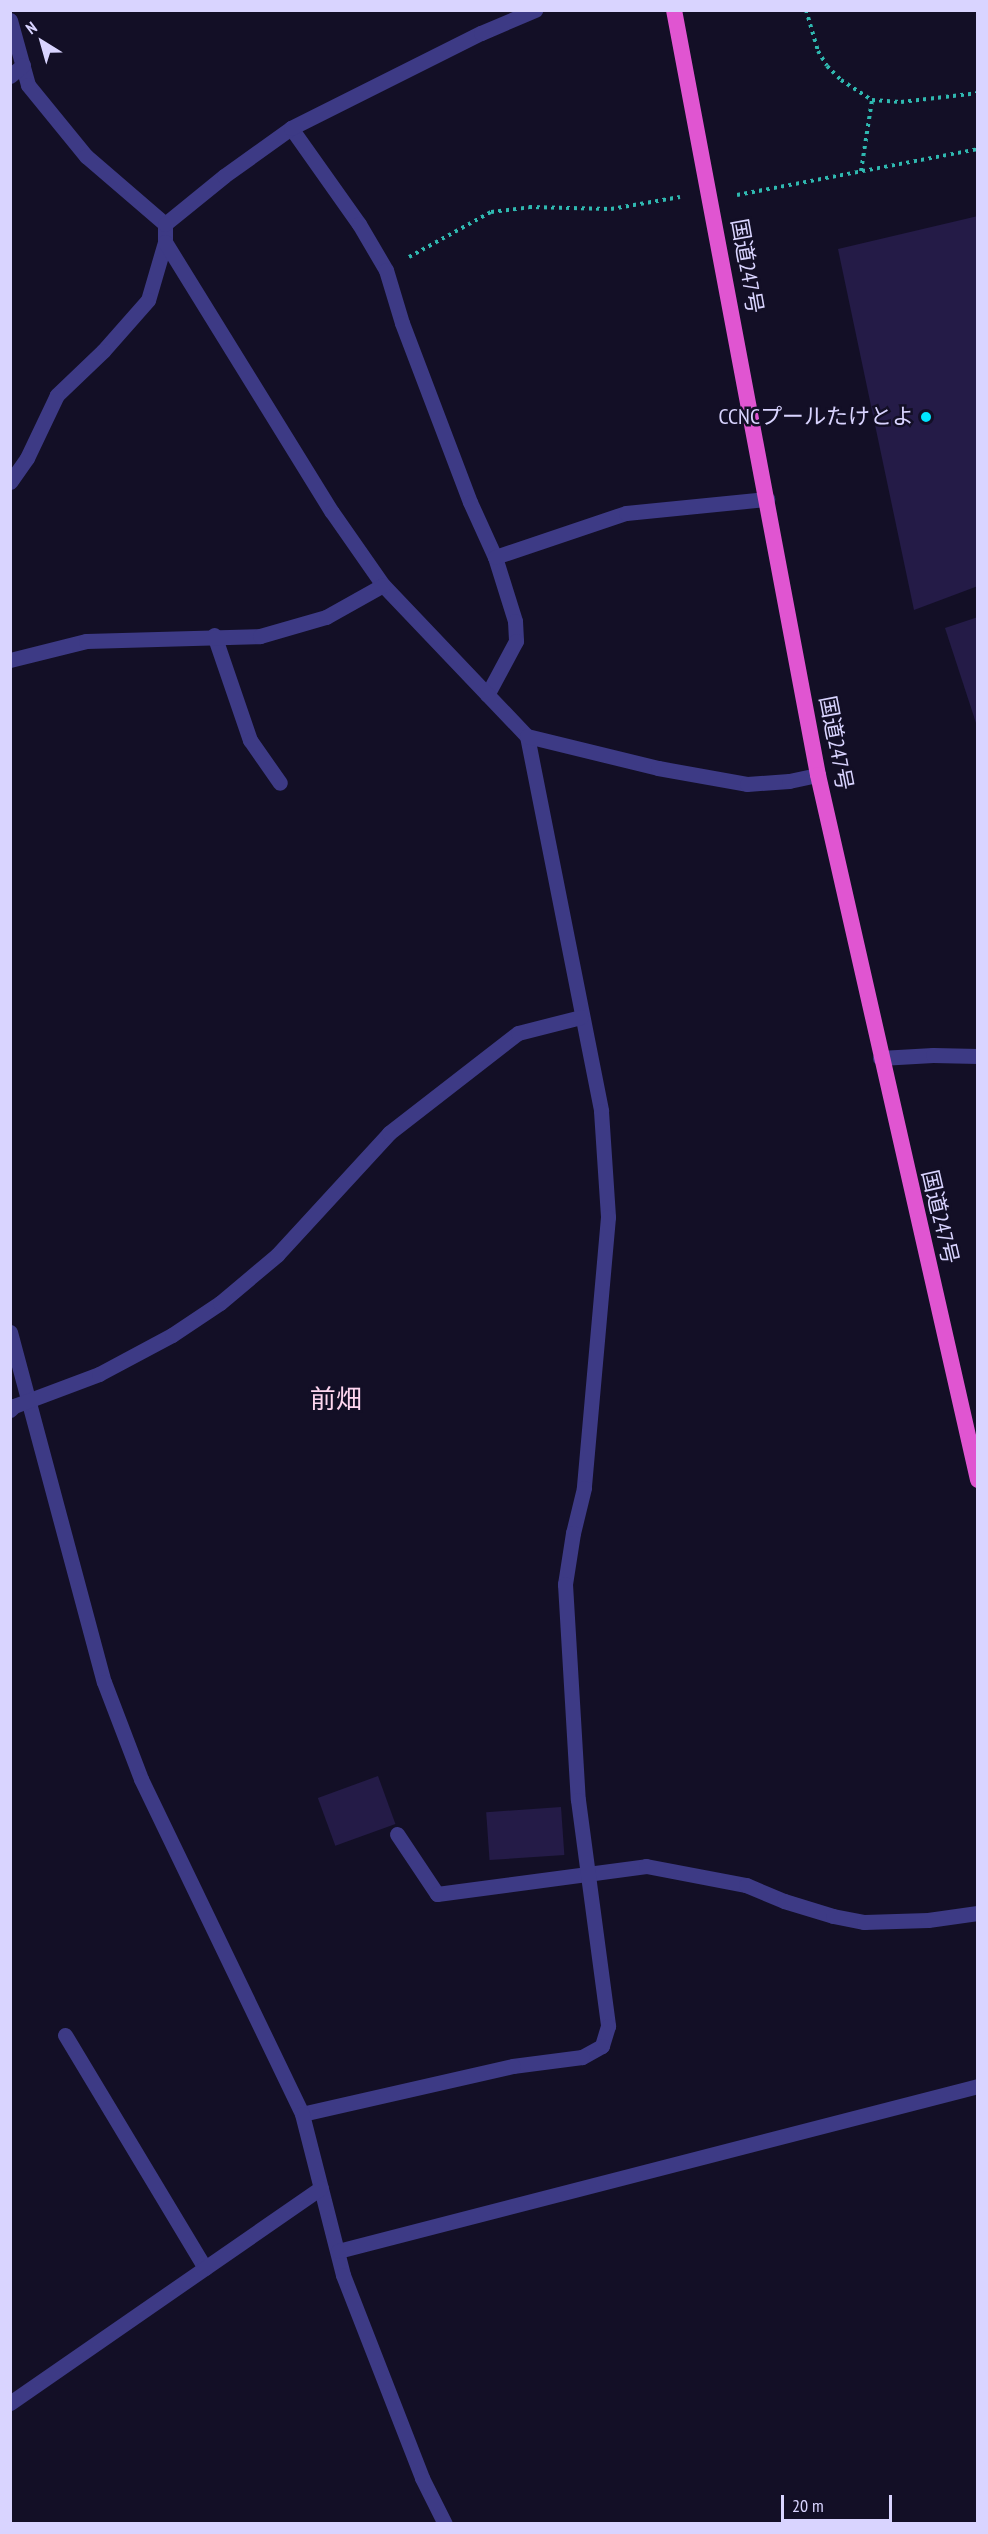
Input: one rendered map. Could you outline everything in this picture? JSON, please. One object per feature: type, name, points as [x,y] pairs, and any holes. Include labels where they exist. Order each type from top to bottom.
[{"type":"highway","name":"国道247号","points":[[674,10],[712,200],[818,775],[880,1058],[978,1480]]},
{"type":"street","points":[[165,224],[224,176],[291,128],[481,33],[536,10]]},
{"type":"street","points":[[10,20],[16,70],[86,156],[165,224],[165,242],[148,300],[103,351],[57,396],[27,458],[10,482]]},
{"type":"street","points":[[291,128],[359,224],[386,270],[402,323],[453,457],[495,557],[515,621],[516,641],[488,695]]},
{"type":"street","points":[[165,242],[332,512],[383,585],[527,736],[601,1111],[608,1217],[584,1488],[573,1533],[565,1584],[578,1800],[608,2026],[602,2046],[582,2057],[513,2066],[302,2114]]},
{"type":"street","points":[[495,557],[626,513],[766,499]]},
{"type":"street","points":[[10,660],[86,641],[214,635],[260,636],[326,617],[383,585]]},
{"type":"street","points":[[214,635],[250,740],[280,783]]},
{"type":"street","points":[[527,736],[669,770],[747,784],[789,782],[818,775]]},
{"type":"street","points":[[10,1410],[27,1401],[99,1374],[172,1335],[220,1303],[277,1256],[389,1133],[518,1033],[581,1017]]},
{"type":"street","points":[[880,1058],[933,1055],[978,1056]]},
{"type":"street","points":[[10,1332],[27,1401],[55,1496],[94,1652],[112,1704],[141,1779],[302,2114],[343,2275],[422,2478],[445,2523]]},
{"type":"street","points":[[396,1834],[437,1894],[646,1866],[746,1885],[784,1901],[833,1916],[864,1922],[928,1920],[978,1913]]},
{"type":"street","points":[[65,2035],[205,2268]]},
{"type":"street","points":[[338,2251],[978,2086]]},
{"type":"street","points":[[10,2403],[321,2188]]},
{"type":"path","points":[[806,10],[818,51],[827,66],[841,80],[872,100],[901,102],[978,93]]},
{"type":"path","points":[[861,171],[872,100]]},
{"type":"path","points":[[712,200],[978,149]]},
{"type":"path","points":[[386,270],[490,212],[529,207],[611,209],[680,197]]},
{"type":"building","name":"CCNCプールたけとよ","points":[[978,216],[978,586],[914,610],[838,249]]},
{"type":"building","points":[[978,617],[978,726],[977,726],[945,628]]},
{"type":"building","points":[[378,1776],[395,1824],[335,1846],[318,1798]]},
{"type":"building","points":[[561,1807],[564,1855],[490,1860],[486,1812]]},
{"type":"place","name":"CCNCプールたけとよ","points":[[926,417]]},
{"type":"district","name":"前畑","points":[[336,1399]]}]
